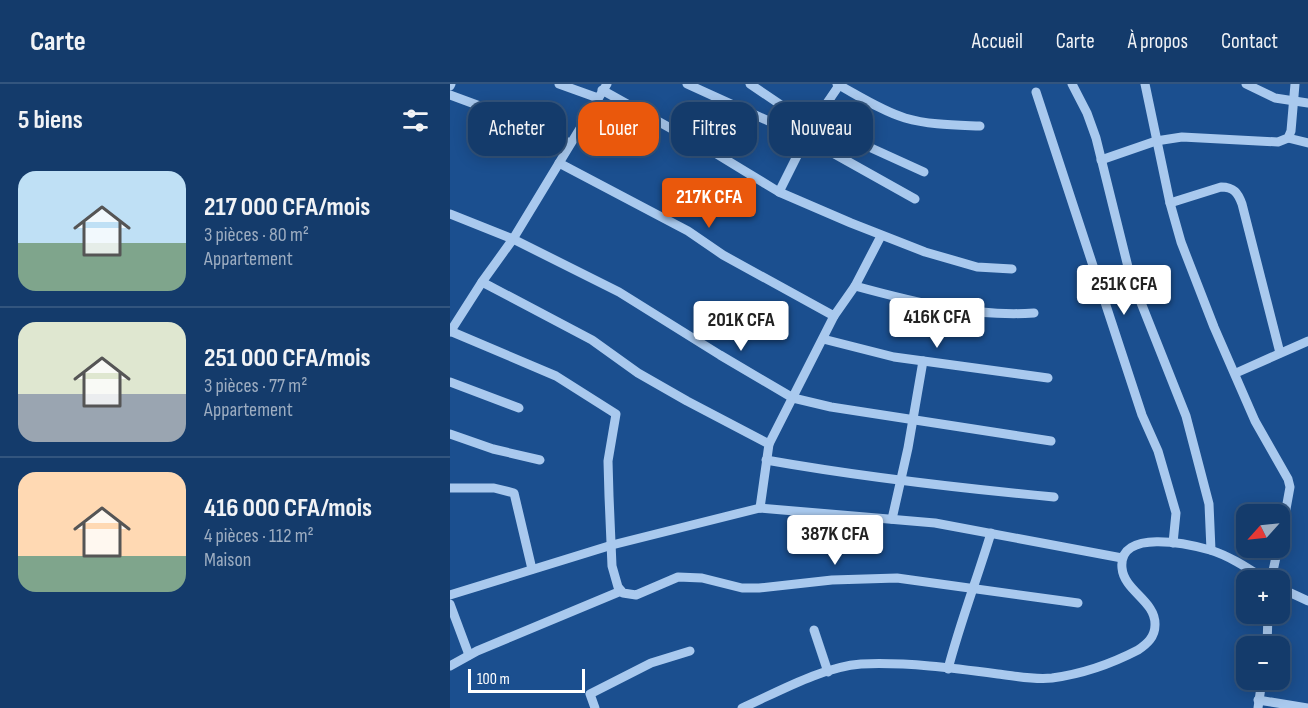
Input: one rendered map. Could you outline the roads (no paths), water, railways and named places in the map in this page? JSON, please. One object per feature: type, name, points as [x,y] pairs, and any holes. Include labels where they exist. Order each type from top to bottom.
[{"type":"street","points":[[559,84],[602,90],[715,153],[779,192],[881,236],[977,267],[1012,269]]},
{"type":"street","points":[[687,84],[769,121]]},
{"type":"street","points":[[750,84],[778,102]]},
{"type":"street","points":[[827,102],[839,84],[906,118],[943,124],[980,126]]},
{"type":"street","points":[[1072,84],[1087,113],[1130,275],[1186,416],[1209,504],[1211,550]]},
{"type":"street","points":[[1145,84],[1170,203],[1181,242],[1255,421],[1288,479],[1290,487],[1287,504]]},
{"type":"street","points":[[1246,84],[1275,98],[1293,103],[1308,103]]},
{"type":"street","points":[[1288,138],[1291,131],[1296,84]]},
{"type":"street","points":[[602,90],[513,239],[451,327],[556,376],[616,414],[608,461],[612,566],[621,591],[627,595],[636,595],[678,577],[702,578],[742,588],[832,580],[897,578],[1078,603]]},
{"type":"street","points":[[1036,92],[1142,415],[1158,451],[1176,513],[1173,543]]},
{"type":"street","points":[[450,94],[526,123],[570,143]]},
{"type":"street","points":[[1101,160],[1156,141],[1182,137],[1278,142],[1288,138],[1308,142]]},
{"type":"street","points":[[873,150],[924,172]]},
{"type":"street","points":[[779,192],[797,156]]},
{"type":"street","points":[[838,156],[915,199]]},
{"type":"street","points":[[559,163],[688,231],[723,255],[834,316]]},
{"type":"street","points":[[1170,203],[1221,187],[1235,190],[1242,204],[1280,353]]},
{"type":"street","points":[[450,214],[513,239],[619,292],[793,398],[831,407],[1051,441]]},
{"type":"street","points":[[760,508],[769,444],[834,316],[855,286],[881,236]]},
{"type":"street","points":[[482,282],[592,340],[648,379],[769,444]]},
{"type":"street","points":[[855,286],[907,301],[976,313],[1034,313]]},
{"type":"street","points":[[823,339],[894,357],[1048,378]]},
{"type":"street","points":[[1236,373],[1308,341]]},
{"type":"street","points":[[892,519],[923,361]]},
{"type":"street","points":[[450,382],[519,408]]},
{"type":"street","points":[[450,434],[493,449],[540,460]]},
{"type":"street","points":[[766,460],[899,481],[1054,497]]},
{"type":"street","points":[[450,488],[494,488],[514,493],[532,569]]},
{"type":"street","points":[[450,595],[612,545],[760,508],[935,523],[1122,558]]},
{"type":"street","points":[[948,669],[991,533]]},
{"type":"street","points":[[742,708],[828,672],[859,664],[948,669],[1023,678],[1050,678],[1098,668],[1145,645],[1153,637],[1156,624],[1151,610],[1130,586],[1123,573],[1122,558],[1130,548],[1139,543],[1152,541],[1173,543],[1211,550],[1249,570]]},
{"type":"street","points":[[450,666],[469,655],[621,591]]},
{"type":"street","points":[[1290,593],[1308,601]]},
{"type":"street","points":[[450,604],[469,655]]},
{"type":"street","points":[[814,630],[828,672]]},
{"type":"street","points":[[595,708],[590,694],[651,663],[690,651]]},
{"type":"street","points":[[1258,704],[1308,708]]}]
